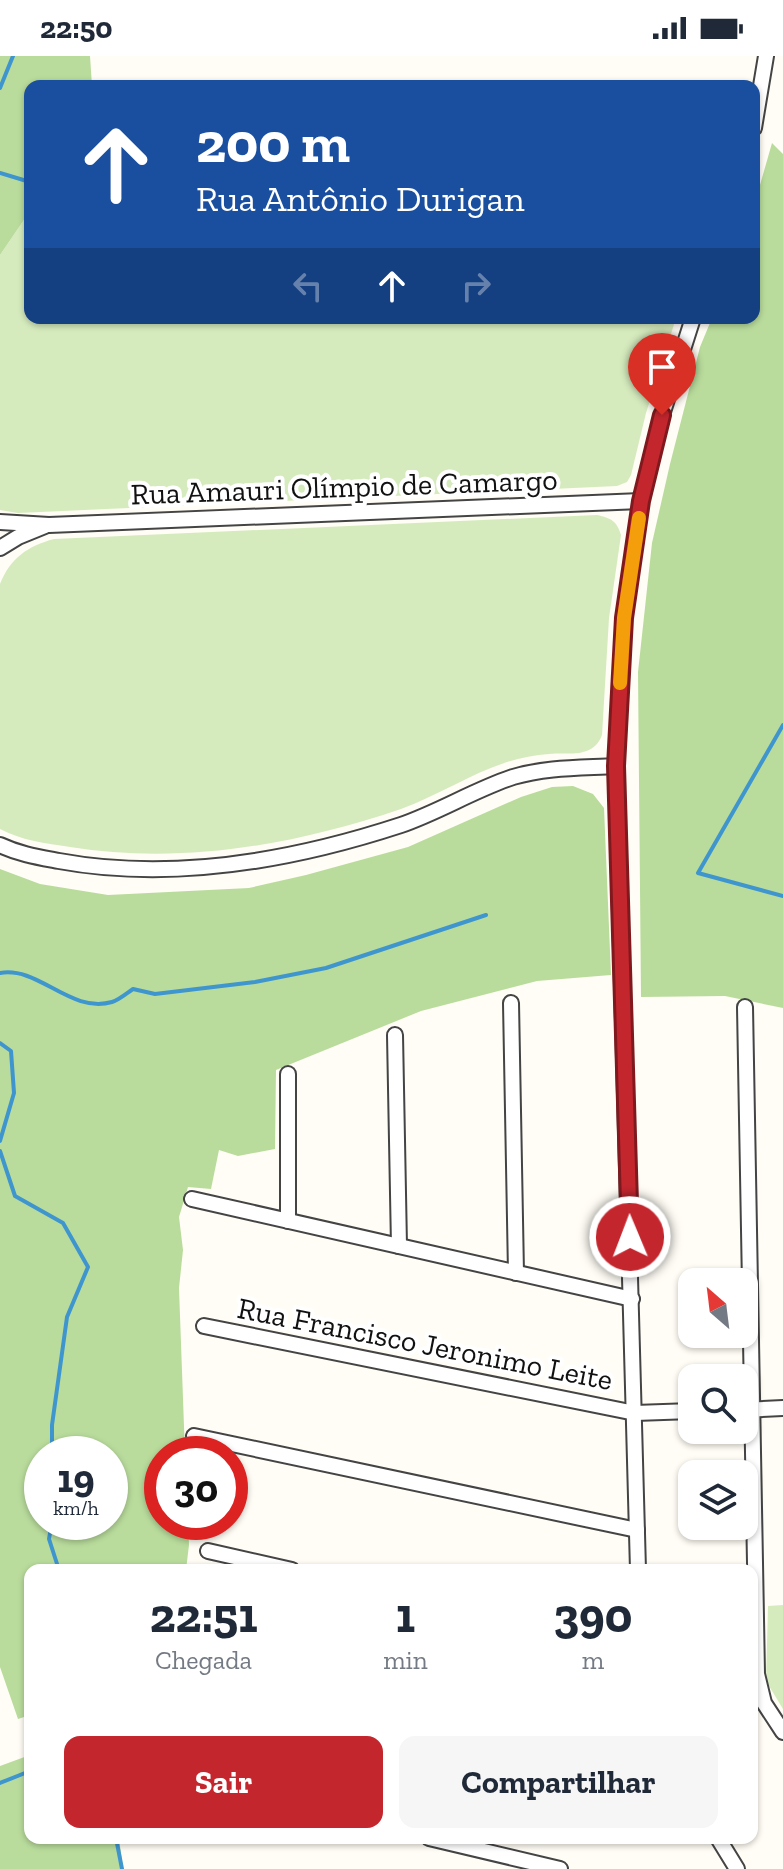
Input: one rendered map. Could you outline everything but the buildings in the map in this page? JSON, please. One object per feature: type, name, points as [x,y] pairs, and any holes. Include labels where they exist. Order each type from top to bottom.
[{"type":"street","points":[[760,92],[766,56]]},
{"type":"street","points":[[638,1564],[616,766],[624,618],[641,501],[662,415],[691,324]]},
{"type":"street","name":"Rua Amauri Olímpio de Camargo","points":[[0,522],[49,525],[641,501]]},
{"type":"street","name":"Rua Amauri Olímpio de Camargo","points":[[0,548],[49,525]]},
{"type":"street","points":[[0,845],[45,859],[129,870],[231,865],[310,851],[401,825],[515,777],[553,769],[616,766]]},
{"type":"street","points":[[511,1003],[516,1273]]},
{"type":"street","points":[[745,1007],[748,1364]]},
{"type":"street","points":[[395,1035],[399,1246]]},
{"type":"street","points":[[288,1074],[288,1221]]},
{"type":"street","points":[[192,1199],[632,1299]]},
{"type":"street","name":"Rua Francisco Jeronimo Leite","points":[[204,1326],[635,1413],[678,1411]]},
{"type":"street","points":[[758,1409],[783,1408]]},
{"type":"street","points":[[749,1444],[753,1564]]},
{"type":"street","points":[[248,1447],[637,1530]]},
{"type":"street","points":[[208,1551],[265,1564]]},
{"type":"street","points":[[758,1678],[764,1703],[783,1732]]},
{"type":"street","points":[[454,1844],[560,1869]]},
{"type":"street","points":[[721,1844],[735,1868]]},
{"type":"green space","points":[[0,56],[90,56],[92,80],[24,80],[24,220],[0,255]]},
{"type":"green space","points":[[772,143],[783,154],[783,1008],[725,996],[641,997],[638,672],[652,543],[700,347],[710,324],[760,324],[760,185]]},
{"type":"green space","points":[[24,220],[24,324],[674,324],[646,413],[631,475],[627,482],[617,486],[18,513],[0,510],[0,255]]},
{"type":"green space","points":[[597,515],[613,521],[621,535],[609,618],[602,735],[593,748],[580,753],[544,754],[512,761],[401,809],[361,822],[279,842],[237,848],[154,854],[112,852],[34,841],[0,829],[0,584],[9,567],[28,549],[54,539]]},
{"type":"green space","points":[[573,786],[593,794],[604,808],[611,975],[537,981],[421,1011],[276,1070],[275,1149],[238,1156],[219,1150],[211,1189],[188,1187],[179,1217],[183,1250],[179,1288],[184,1436],[144,1436],[144,1540],[189,1540],[187,1564],[24,1564],[24,1717],[18,1719],[0,1667],[0,869],[40,884],[108,895],[249,888],[408,847],[521,797],[552,787]]},
{"type":"green space","points":[[783,1605],[783,1709],[766,1681],[768,1606]]},
{"type":"green space","points":[[24,1757],[24,1844],[120,1844],[123,1869],[0,1869],[0,1766]]},
{"type":"waterway","points":[[0,88],[13,56]]},
{"type":"waterway","points":[[0,173],[24,180]]},
{"type":"waterway","points":[[783,725],[698,873],[783,896]]},
{"type":"waterway","points":[[0,973],[28,976],[82,1002],[97,1004],[115,1001],[133,989],[155,994],[255,982],[326,968],[486,915]]},
{"type":"waterway","points":[[0,1043],[11,1051],[14,1093],[0,1141]]},
{"type":"waterway","points":[[0,1151],[15,1196],[63,1223],[88,1267],[67,1317],[52,1436]]},
{"type":"waterway","points":[[49,1540],[57,1564]]},
{"type":"waterway","points":[[0,1783],[24,1773]]},
{"type":"waterway","points":[[117,1844],[122,1869]]},
{"type":"slow traffic","points":[[620,683],[624,618],[639,518]]},
{"type":"route","points":[[630,1237],[616,766],[624,618],[641,501],[662,415]]}]
